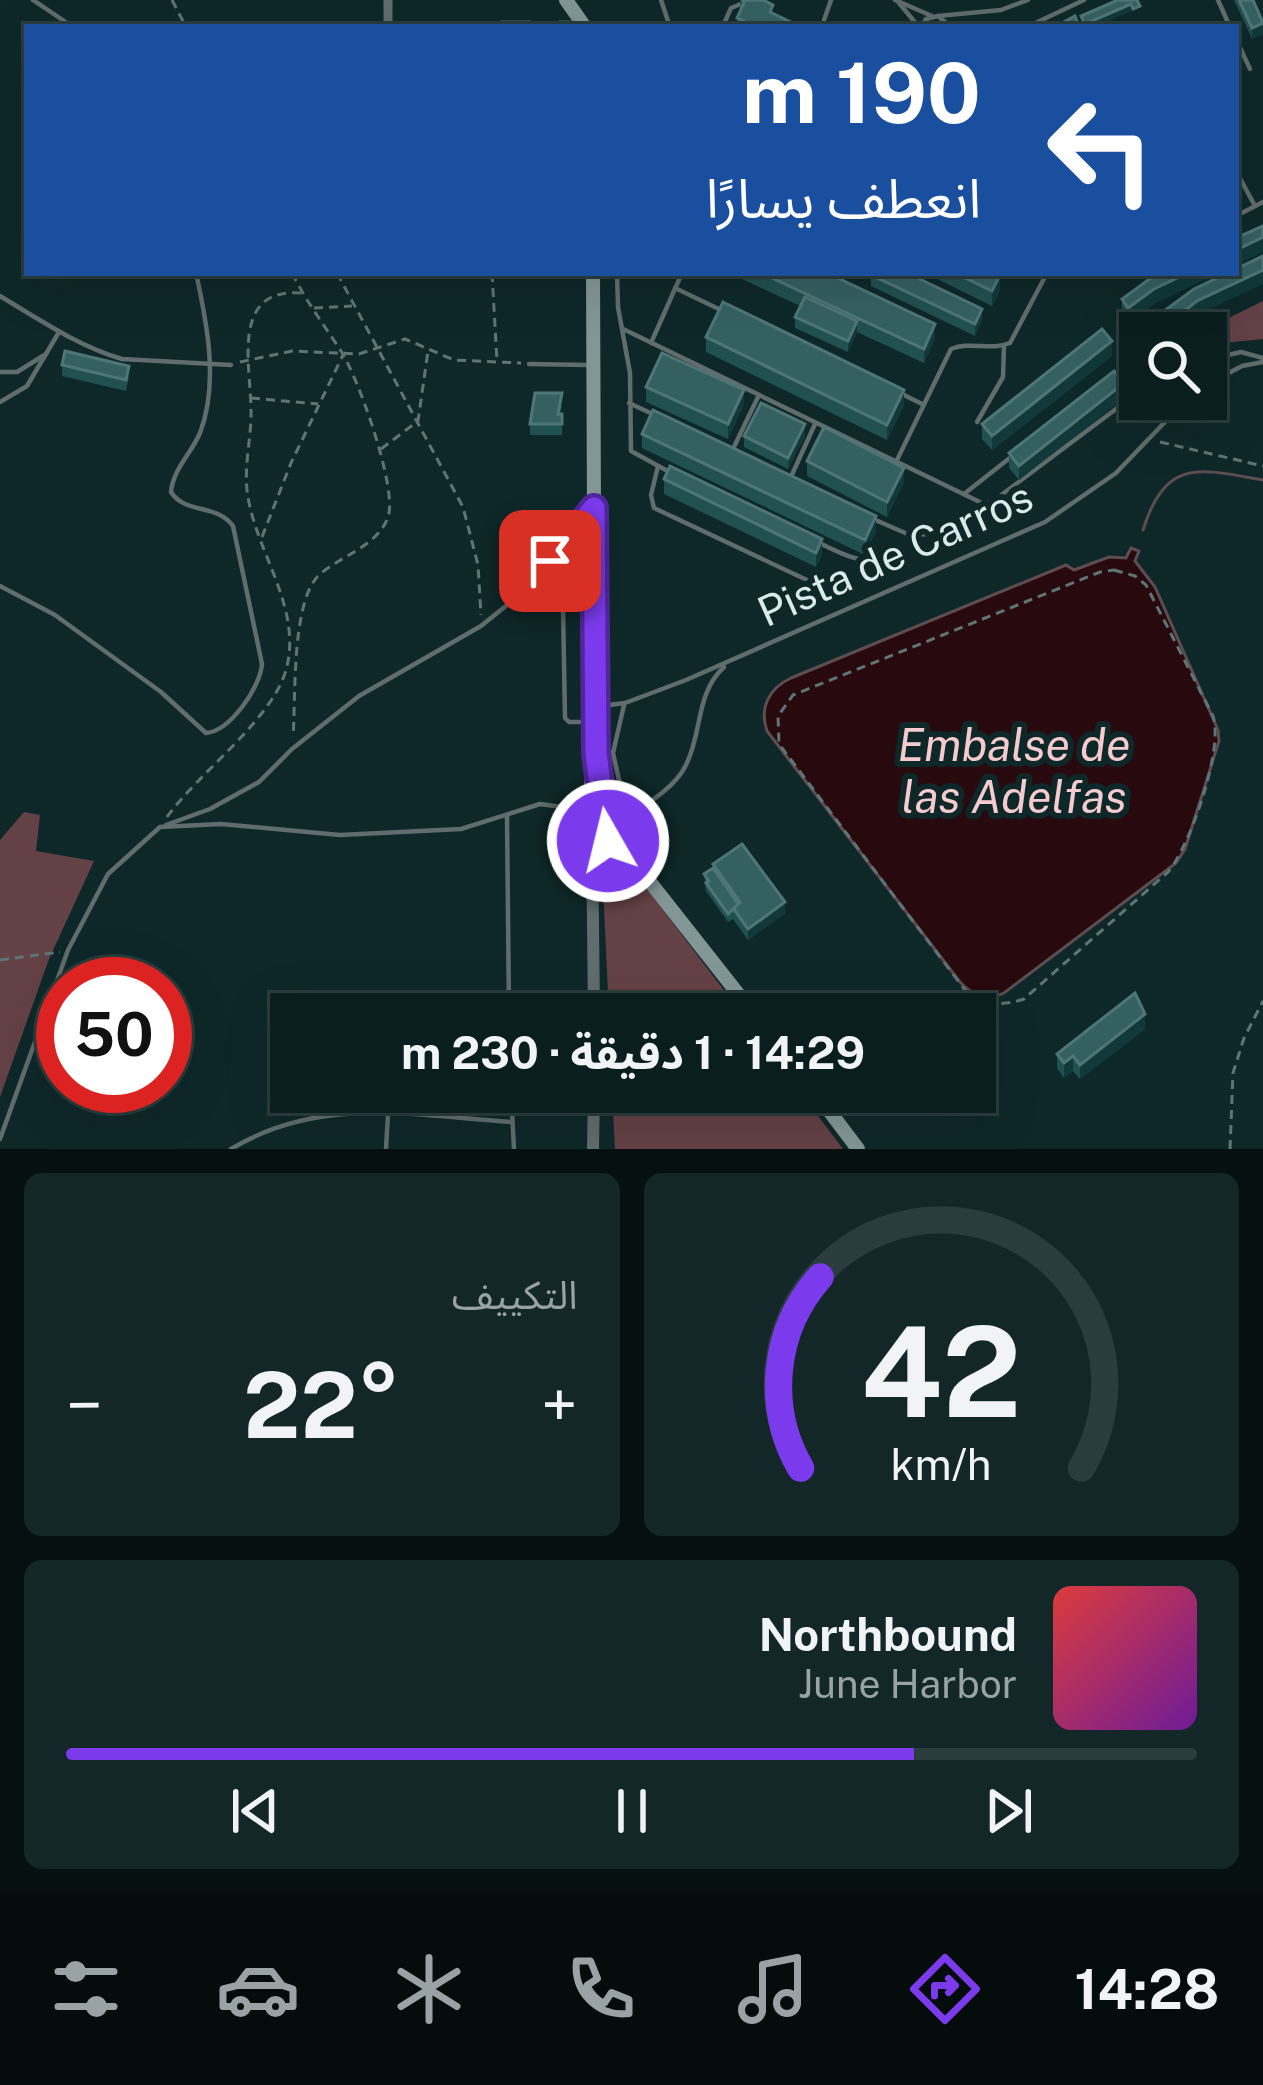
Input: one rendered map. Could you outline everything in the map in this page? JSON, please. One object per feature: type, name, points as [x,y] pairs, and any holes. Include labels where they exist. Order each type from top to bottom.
[{"type":"main road","points":[[593,276],[595,714],[604,832]]},
{"type":"main road","points":[[596,753],[588,811],[737,993]]},
{"type":"main road","points":[[830,1113],[858,1149]]},
{"type":"street","points":[[594,993],[594,876],[604,832]]},
{"type":"street","points":[[593,1113],[593,1149]]},
{"type":"lane","points":[[33,0],[69,24]]},
{"type":"lane","points":[[730,4],[751,0]]},
{"type":"lane","points":[[824,20],[831,0]]},
{"type":"lane","points":[[895,0],[947,24]]},
{"type":"lane","points":[[895,0],[918,24]]},
{"type":"lane","points":[[924,24],[935,16],[1000,10],[1028,0]]},
{"type":"lane","points":[[1033,24],[1084,0]]},
{"type":"lane","points":[[955,24],[968,14]]},
{"type":"lane","points":[[1239,45],[1250,69]]},
{"type":"lane","points":[[1239,177],[1255,206]]},
{"type":"lane","points":[[1239,214],[1263,202]]},
{"type":"lane","points":[[0,586],[55,615],[161,692],[202,732],[219,731],[257,686],[262,664],[233,526],[218,512],[186,506],[171,492],[175,474],[204,421],[209,394],[205,312],[197,276]]},
{"type":"lane","points":[[617,276],[628,358],[632,454],[679,476]]},
{"type":"lane","points":[[651,343],[681,276]]},
{"type":"lane","points":[[896,461],[955,346],[1004,346],[1016,336],[1046,276]]},
{"type":"lane","points":[[675,288],[737,317]]},
{"type":"lane","points":[[0,296],[59,332],[122,359],[231,365]]},
{"type":"lane","points":[[621,328],[986,505]]},
{"type":"lane","points":[[0,402],[27,386],[59,332]]},
{"type":"lane","points":[[977,422],[1003,376],[1004,346]]},
{"type":"lane","points":[[1227,355],[1241,352],[1263,360]]},
{"type":"lane","points":[[0,372],[22,370],[46,354]]},
{"type":"lane","points":[[1227,374],[1263,360]]},
{"type":"lane","points":[[529,364],[593,365]]},
{"type":"lane","points":[[1114,375],[1119,371]]},
{"type":"lane","points":[[732,452],[759,395]]},
{"type":"lane","points":[[903,395],[924,405]]},
{"type":"lane","points":[[629,403],[670,422]]},
{"type":"lane","points":[[865,515],[910,536],[924,536],[986,505],[1119,407]]},
{"type":"lane","name":"Pista de Carros","points":[[595,714],[729,662],[1045,522],[1116,472],[1167,420]]},
{"type":"lane","points":[[790,479],[816,422]]},
{"type":"lane","points":[[964,494],[1020,449]]},
{"type":"lane","points":[[658,466],[651,495],[654,508],[809,581],[840,575]]},
{"type":"lane","points":[[0,1139],[68,950],[108,874],[160,827],[210,809],[259,782],[358,696],[481,626],[528,588],[594,508]]},
{"type":"lane","points":[[809,538],[860,561],[882,559],[899,547]]},
{"type":"lane","points":[[563,607],[565,718],[569,722],[595,714]]},
{"type":"lane","points":[[604,832],[680,774],[690,756],[703,696],[729,662]]},
{"type":"lane","points":[[625,703],[613,753],[627,816]]},
{"type":"lane","points":[[160,827],[221,824],[340,835],[461,829],[540,804],[588,811]]},
{"type":"lane","points":[[507,814],[509,993]]},
{"type":"lane","points":[[512,1113],[514,1149]]},
{"type":"lane","points":[[231,1149],[279,1125],[320,1114],[512,1123]]},
{"type":"lane","points":[[386,1149],[388,1114]]},
{"type":"path","points":[[292,749],[304,600],[318,577],[368,542],[386,523],[392,491],[344,354],[294,276]]},
{"type":"path","points":[[339,276],[454,487],[478,565],[481,626]]},
{"type":"path","points":[[492,276],[497,363]]},
{"type":"path","points":[[160,827],[277,693],[287,667],[289,629],[248,496],[248,331],[259,308],[278,294],[302,292]]},
{"type":"path","points":[[311,308],[354,306]]},
{"type":"path","points":[[231,365],[309,350],[344,354],[405,339],[454,360],[529,364]]},
{"type":"path","points":[[379,450],[418,421],[428,350]]},
{"type":"path","points":[[262,537],[344,354]]},
{"type":"path","points":[[251,398],[320,404]]},
{"type":"path","points":[[1147,440],[1263,466]]},
{"type":"path","points":[[1100,572],[1128,572],[1146,585],[1216,725],[1217,744],[1185,845],[1168,872],[1024,999],[990,1003],[965,990],[778,744],[778,716],[793,694],[1100,572]]},
{"type":"path","points":[[289,629],[300,630]]},
{"type":"path","points":[[0,960],[68,950]]},
{"type":"path","points":[[961,993],[965,990]]},
{"type":"path","points":[[1230,1149],[1233,1073],[1263,1001]]},
{"type":"shaded area","points":[[1263,301],[1263,339],[1227,343],[1227,319]]},
{"type":"shaded area","points":[[24,812],[40,815],[36,851],[94,861],[50,957],[36,957],[36,996],[0,1097],[0,840]]},
{"type":"shaded area","points":[[610,851],[622,856],[726,993],[608,993],[602,865]]},
{"type":"shaded area","points":[[613,1113],[816,1113],[843,1149],[615,1149]]},
{"type":"water","name":"Embalse de las Adelfas","points":[[1131,548],[1139,551],[1135,561],[1155,587],[1218,730],[1219,741],[1185,849],[1176,863],[1004,993],[974,993],[960,982],[767,731],[765,707],[777,687],[791,678],[1066,565],[1074,570],[1109,557],[1126,558]]},
{"type":"building","points":[[763,0],[773,5],[770,12],[795,24],[742,24],[737,18],[744,3]]},
{"type":"building","points":[[1118,0],[1137,0],[1140,6],[1133,9],[1131,4],[1085,24],[1081,16]]},
{"type":"building","points":[[1239,0],[1253,0],[1263,23],[1252,28]]},
{"type":"building","points":[[1263,226],[1263,237],[1239,249],[1239,237]]},
{"type":"building","points":[[1263,256],[1263,270],[1183,312],[1163,312],[1194,289],[1222,276],[1239,276],[1239,268]]},
{"type":"building","points":[[767,276],[833,276],[935,324],[924,349]]},
{"type":"building","points":[[873,276],[913,276],[982,309],[975,324]]},
{"type":"building","points":[[961,276],[1000,276],[992,291]]},
{"type":"building","points":[[1182,276],[1128,308],[1122,299],[1148,280]]},
{"type":"building","points":[[805,297],[857,321],[848,341],[795,317]]},
{"type":"building","points":[[723,302],[904,390],[887,425],[706,337]]},
{"type":"building","points":[[1102,329],[1112,341],[992,436],[982,424]]},
{"type":"building","points":[[65,351],[129,366],[126,380],[62,365]]},
{"type":"building","points":[[662,353],[744,390],[728,424],[646,387]]},
{"type":"building","points":[[1114,371],[1119,377],[1119,387],[1019,466],[1009,453]]},
{"type":"building","points":[[535,393],[562,393],[558,414],[562,414],[562,424],[530,424]]},
{"type":"building","points":[[761,403],[805,424],[788,458],[744,436]]},
{"type":"building","points":[[653,410],[876,516],[865,540],[642,434]]},
{"type":"building","points":[[824,427],[904,468],[887,502],[807,461]]},
{"type":"building","points":[[670,466],[822,539],[816,553],[664,479]]},
{"type":"building","points":[[742,844],[785,902],[748,929],[733,908],[740,902],[713,864]]},
{"type":"building","points":[[713,868],[738,904],[728,914],[706,883],[704,874]]},
{"type":"building","points":[[1135,993],[1145,1014],[1080,1065],[1073,1056],[1064,1063],[1057,1054]]},
{"type":"waterway","points":[[1143,530],[1163,490],[1188,473],[1263,480]]},
{"type":"route","points":[[550,561],[594,508],[596,753],[602,800],[614,831],[608,841]]}]
